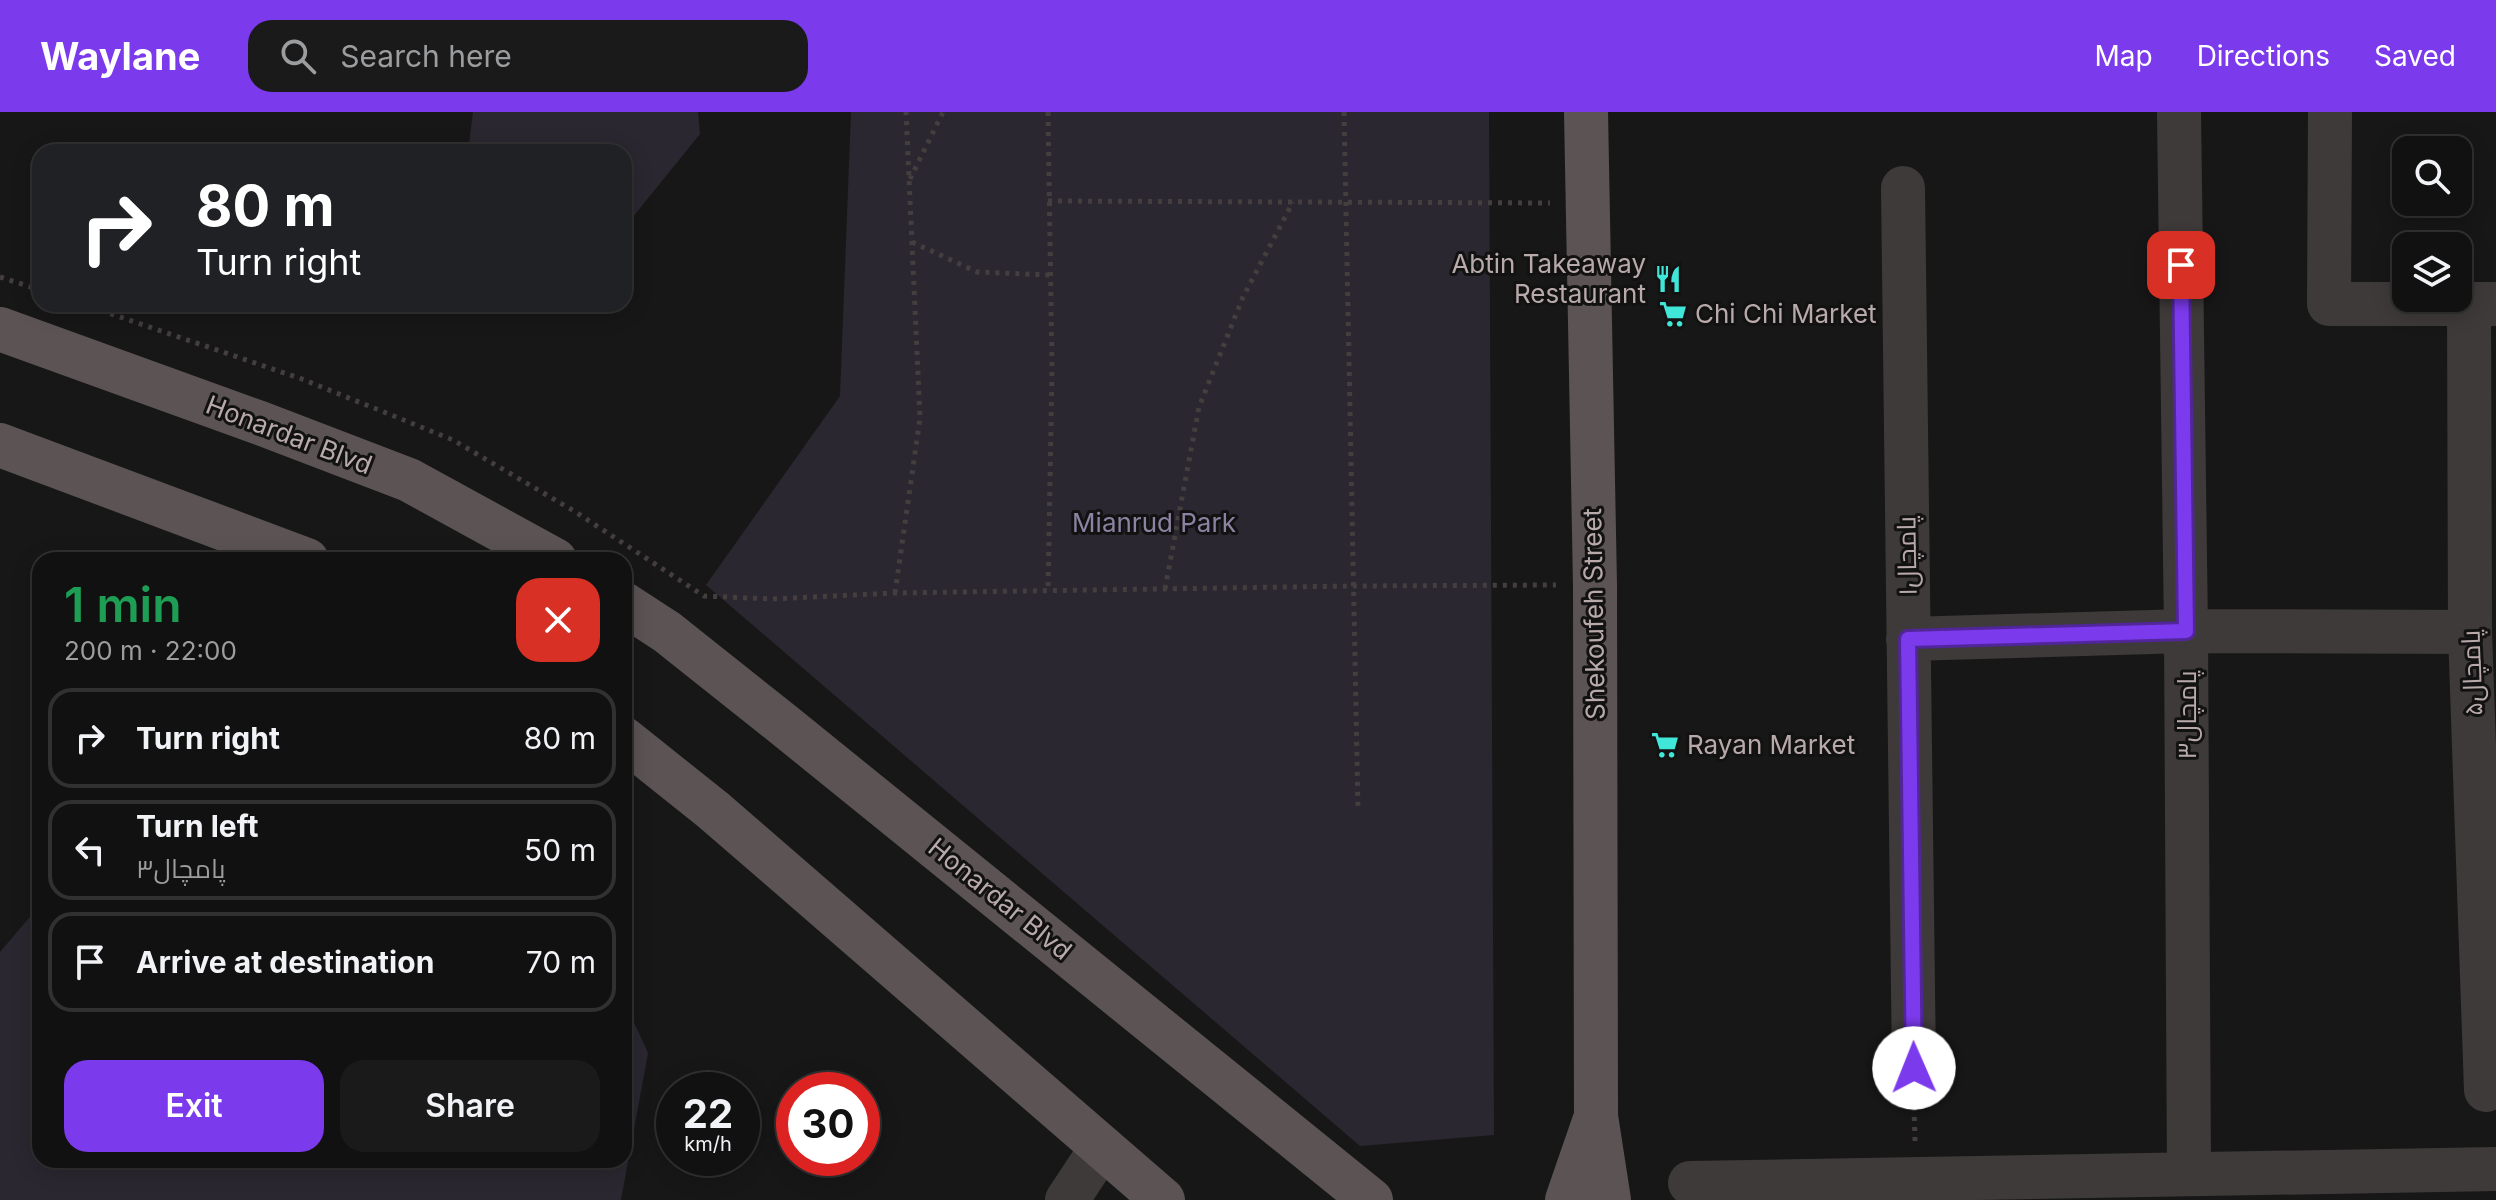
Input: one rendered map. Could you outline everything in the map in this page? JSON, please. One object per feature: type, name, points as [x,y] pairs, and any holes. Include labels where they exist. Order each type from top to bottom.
[{"type":"main road","name":"Shekoufeh Street","points":[[1586,112],[1595,585],[1596,1116],[1609,1200]]},
{"type":"main road","name":"Honardar Blvd","points":[[6,331],[409,480],[540,552]]},
{"type":"main road","points":[[0,445],[286,552]]},
{"type":"main road","name":"Honardar Blvd","points":[[632,609],[667,632],[784,725],[1371,1200]]},
{"type":"main road","points":[[632,745],[713,810],[1163,1200]]},
{"type":"main road","name":"Shekoufeh Street","points":[[1567,1200],[1596,1116]]},
{"type":"street","name":"پامچال۳","points":[[2179,112],[2189,1174]]},
{"type":"street","points":[[2330,112],[2329,304],[2482,304]]},
{"type":"street","name":"پامچال۱","points":[[1903,188],[1914,1068]]},
{"type":"street","name":"پامچال۵","points":[[2482,304],[2470,632],[2486,1090]]},
{"type":"street","points":[[1908,639],[2186,631],[2470,632]]},
{"type":"street","points":[[1067,1200],[1102,1147]]},
{"type":"street","points":[[1690,1183],[2496,1169]]},
{"type":"path","points":[[895,593],[920,418],[906,112]]},
{"type":"path","points":[[909,180],[943,112]]},
{"type":"path","points":[[1048,112],[1052,369],[1048,591]]},
{"type":"path","points":[[1344,112],[1358,809]]},
{"type":"path","points":[[1048,201],[1587,203]]},
{"type":"path","points":[[1165,589],[1199,407],[1243,297],[1293,202]]},
{"type":"path","points":[[912,242],[977,272],[1050,275]]},
{"type":"path","points":[[0,277],[32,288]]},
{"type":"path","points":[[704,596],[772,599],[895,593],[1595,585]]},
{"type":"path","points":[[1914,1068],[1915,1178]]},
{"type":"green space","points":[[473,112],[698,112],[700,134],[632,218],[632,144],[469,144]]},
{"type":"green space","name":"Mianrud Park","points":[[851,112],[1489,112],[1494,1135],[1360,1146],[706,585],[840,396]]},
{"type":"green space","points":[[32,914],[32,1168],[627,1168],[621,1200],[0,1200],[0,952]]},
{"type":"green space","points":[[632,1018],[648,1053],[632,1140]]},
{"type":"place","name":"Abtin Takeaway Restaurant","points":[[1668,279]]},
{"type":"place","name":"Chi Chi Market","points":[[1673,314]]},
{"type":"place","name":"Rayan Market","points":[[1665,745]]},
{"type":"route","points":[[1914,1068],[1908,639],[2186,631],[2181,265]]}]
